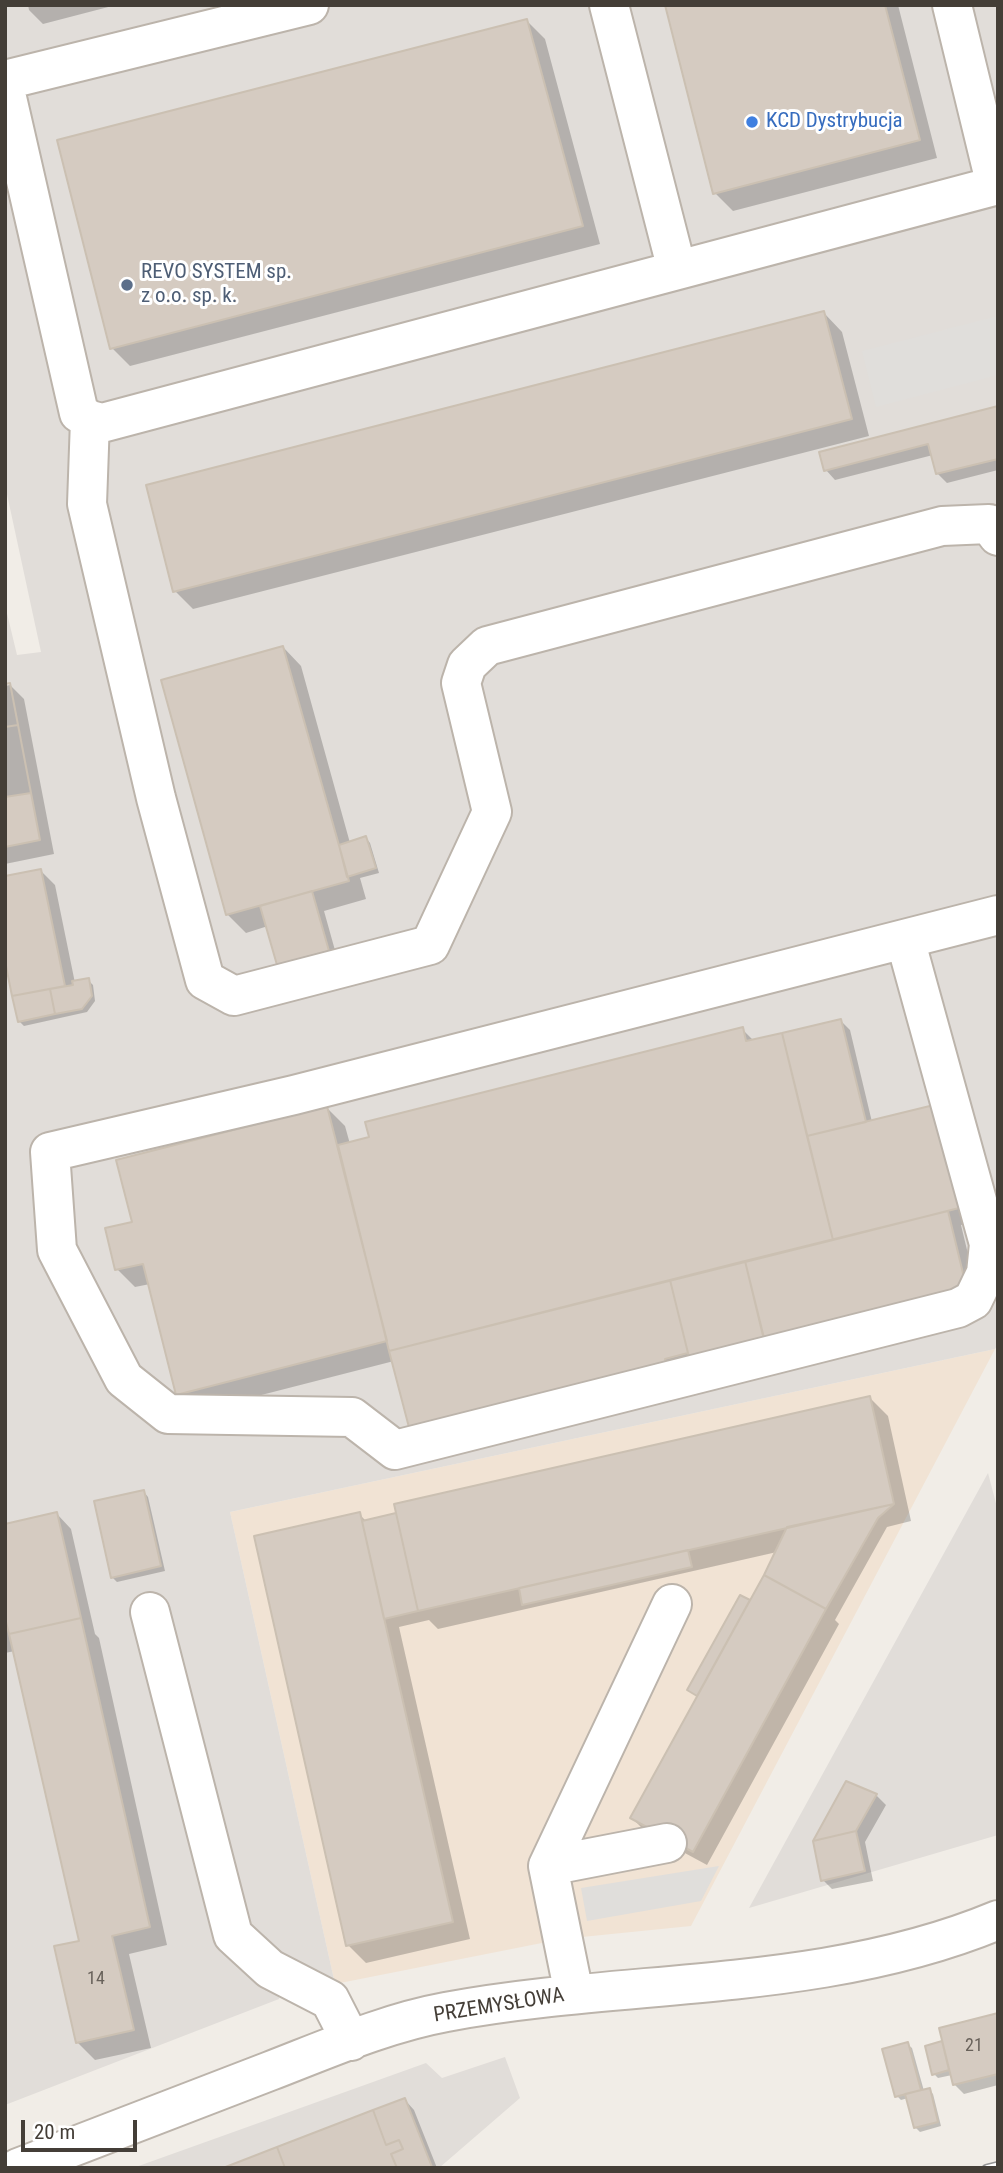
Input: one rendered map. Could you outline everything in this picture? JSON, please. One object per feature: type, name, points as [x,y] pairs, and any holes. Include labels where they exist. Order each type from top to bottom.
[{"type":"street","points":[[5,80],[309,5]]},
{"type":"street","points":[[608,5],[677,270]]},
{"type":"street","points":[[5,89],[79,413],[102,424],[997,185],[953,5]]},
{"type":"street","points":[[90,420],[86,504],[156,798],[205,980],[234,996],[430,945],[492,812],[461,683],[467,666],[487,646],[942,526],[989,524],[998,536]]},
{"type":"street","points":[[905,939],[989,1244],[986,1273],[973,1300],[958,1308],[395,1450],[352,1417],[168,1415],[124,1379],[57,1250],[50,1152],[294,1095],[998,915]]},
{"type":"street","points":[[574,1994],[548,1866],[672,1604]]},
{"type":"street","points":[[150,1612],[233,1935],[270,1969],[330,2000],[351,2041]]},
{"type":"street","points":[[548,1866],[667,1843]]},
{"type":"street","name":"PRZEMYSŁOWA","points":[[18,2168],[351,2041],[442,2013],[574,1994],[772,1976],[846,1965],[925,1945],[998,1920]]},
{"type":"shaded area","points":[[5,5],[998,5],[998,1344],[995,1349],[230,1512],[335,1984],[287,1966],[279,1999],[5,2105],[5,605],[17,655],[41,652],[5,485]]},
{"type":"shaded area","points":[[998,316],[998,375],[876,407],[862,351]]},
{"type":"shaded area","points":[[995,1349],[691,1926],[562,1939],[335,1984],[230,1512]]},
{"type":"shaded area","points":[[988,1473],[998,1511],[998,1835],[749,1908]]},
{"type":"shaded area","points":[[719,1866],[701,1901],[587,1921],[581,1888]]},
{"type":"shaded area","points":[[505,2057],[520,2098],[439,2168],[133,2168],[426,2063],[442,2078]]},
{"type":"building","points":[[665,5],[885,5],[920,140],[713,194]]},
{"type":"building","points":[[527,19],[583,226],[110,349],[57,140]]},
{"type":"building","points":[[824,311],[852,419],[173,592],[146,485]]},
{"type":"building","points":[[998,406],[998,459],[936,474],[928,444],[824,471],[819,452]]},
{"type":"building","points":[[283,646],[349,881],[226,915],[161,680]]},
{"type":"building","points":[[10,683],[40,840],[5,847],[5,684]]},
{"type":"building","points":[[10,683],[18,725],[5,727],[5,684]]},
{"type":"building","points":[[18,725],[31,793],[5,797],[5,727]]},
{"type":"building","points":[[366,836],[376,868],[347,877],[339,845]]},
{"type":"building","points":[[41,869],[65,986],[12,996],[5,961],[5,876]]},
{"type":"building","points":[[312,891],[329,951],[277,965],[260,906]]},
{"type":"building","points":[[89,978],[92,996],[82,1009],[55,1014],[50,989],[73,985],[72,981]]},
{"type":"building","points":[[50,989],[55,1014],[18,1022],[12,996]]},
{"type":"building","points":[[841,1019],[866,1122],[807,1136],[782,1033]]},
{"type":"building","points":[[743,1027],[746,1041],[782,1033],[833,1240],[389,1351],[338,1145],[369,1137],[365,1122]]},
{"type":"building","points":[[938,1104],[963,1207],[833,1240],[807,1136]]},
{"type":"building","points":[[327,1106],[387,1341],[176,1395],[143,1264],[115,1270],[105,1228],[132,1222],[116,1160]]},
{"type":"building","points":[[948,1211],[968,1294],[765,1344],[745,1261]]},
{"type":"building","points":[[745,1261],[764,1338],[689,1357],[670,1280]]},
{"type":"building","points":[[670,1280],[688,1353],[665,1359],[668,1371],[411,1435],[389,1351]]},
{"type":"building","points":[[870,1396],[894,1504],[418,1611],[394,1504]]},
{"type":"building","points":[[144,1490],[161,1566],[111,1578],[94,1501]]},
{"type":"building","points":[[894,1504],[878,1518],[826,1609],[764,1575],[787,1527]]},
{"type":"building","points":[[57,1512],[81,1618],[9,1634],[5,1618],[5,1524]]},
{"type":"building","points":[[360,1512],[453,1922],[346,1946],[254,1536]]},
{"type":"building","points":[[396,1513],[418,1611],[384,1619],[362,1521]]},
{"type":"building","points":[[688,1550],[692,1567],[522,1605],[519,1588]]},
{"type":"building","points":[[764,1575],[826,1609],[693,1852],[630,1818]]},
{"type":"building","points":[[740,1595],[750,1600],[697,1696],[687,1690]]},
{"type":"building","points":[[81,1618],[150,1927],[112,1936],[134,2030],[76,2043],[54,1946],[79,1941],[9,1634]]},
{"type":"building","points":[[846,1781],[877,1794],[856,1831],[813,1841]]},
{"type":"building","points":[[856,1831],[865,1871],[821,1881],[813,1841]]},
{"type":"building","points":[[998,2013],[998,2074],[953,2085],[939,2028]]},
{"type":"building","points":[[942,2041],[949,2070],[932,2075],[925,2046]]},
{"type":"building","points":[[908,2042],[921,2090],[895,2097],[882,2049]]},
{"type":"building","points":[[930,2088],[938,2122],[914,2128],[905,2094]]},
{"type":"building","points":[[405,2098],[432,2167],[397,2168],[391,2154],[403,2149],[399,2140],[386,2145],[373,2110]]},
{"type":"building","points":[[373,2110],[386,2145],[399,2140],[403,2149],[391,2154],[397,2168],[285,2168],[277,2147]]},
{"type":"building","points":[[277,2147],[285,2168],[223,2168]]},
{"type":"railway","points":[[986,2168],[998,2165]]},
{"type":"place","name":"KCD Dystrybucja","points":[[752,122]]},
{"type":"place","name":"REVO SYSTEM sp. z o.o. sp. k.","points":[[127,285]]}]
